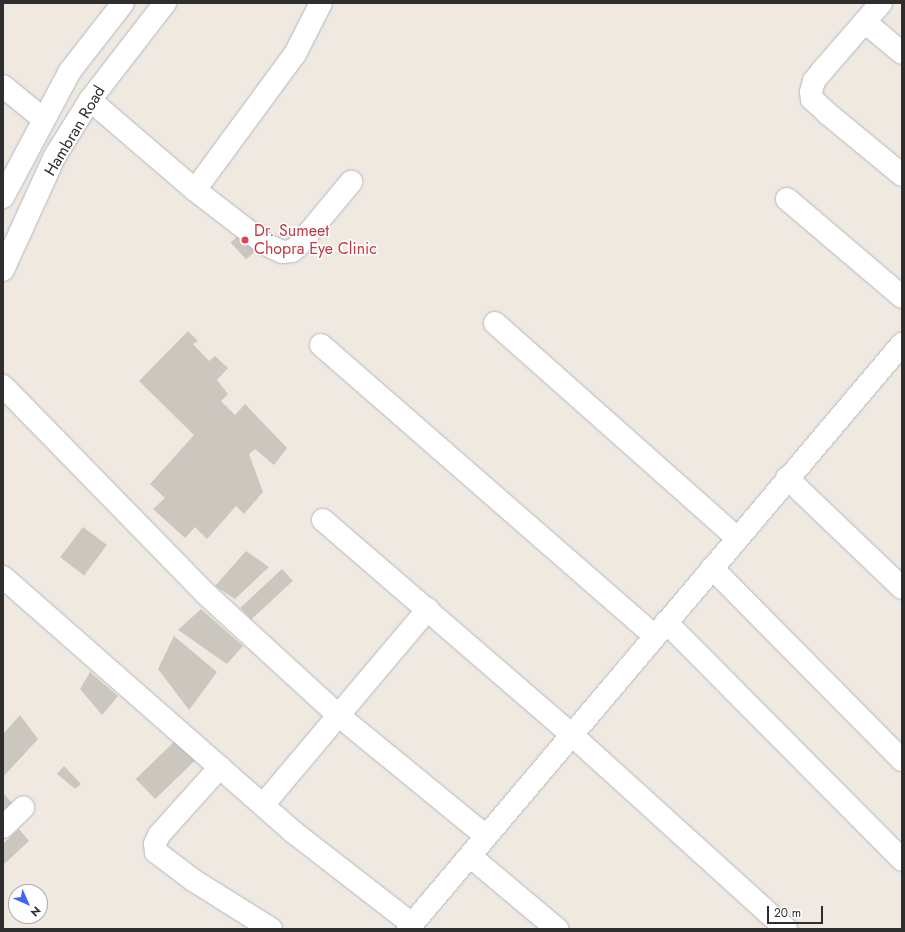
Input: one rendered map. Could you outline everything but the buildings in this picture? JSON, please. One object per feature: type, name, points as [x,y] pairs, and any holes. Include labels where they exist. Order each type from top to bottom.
[{"type":"street","name":"Hambran Road","points":[[3,197],[43,119],[70,71],[123,3]]},
{"type":"street","name":"Hambran Road","points":[[3,270],[55,156],[90,100],[165,3]]},
{"type":"street","points":[[195,190],[295,54],[321,3]]},
{"type":"street","points":[[881,3],[814,81],[811,88],[812,99],[902,174]]},
{"type":"street","points":[[865,22],[902,53]]},
{"type":"street","points":[[3,86],[43,119]]},
{"type":"street","points":[[90,100],[195,190],[266,244],[282,252],[292,251],[297,247],[351,182]]},
{"type":"street","points":[[786,199],[902,297]]},
{"type":"street","points":[[495,323],[737,538]]},
{"type":"street","points":[[3,577],[263,805],[410,926],[787,478],[902,344]]},
{"type":"street","points":[[321,345],[660,629],[902,860]]},
{"type":"street","points":[[3,386],[206,594],[338,715],[486,836]]},
{"type":"street","points":[[787,478],[902,588]]},
{"type":"street","points":[[323,520],[572,734],[786,929]]},
{"type":"street","points":[[712,568],[902,760]]},
{"type":"street","points":[[263,805],[428,609]]},
{"type":"street","points":[[220,767],[159,835],[155,844],[156,852],[193,880],[271,929]]},
{"type":"street","points":[[3,827],[23,808]]},
{"type":"street","points":[[470,856],[556,929]]},
{"type":"place","name":"Dr. Sumeet Chopra Eye Clinic","points":[[245,240]]}]
